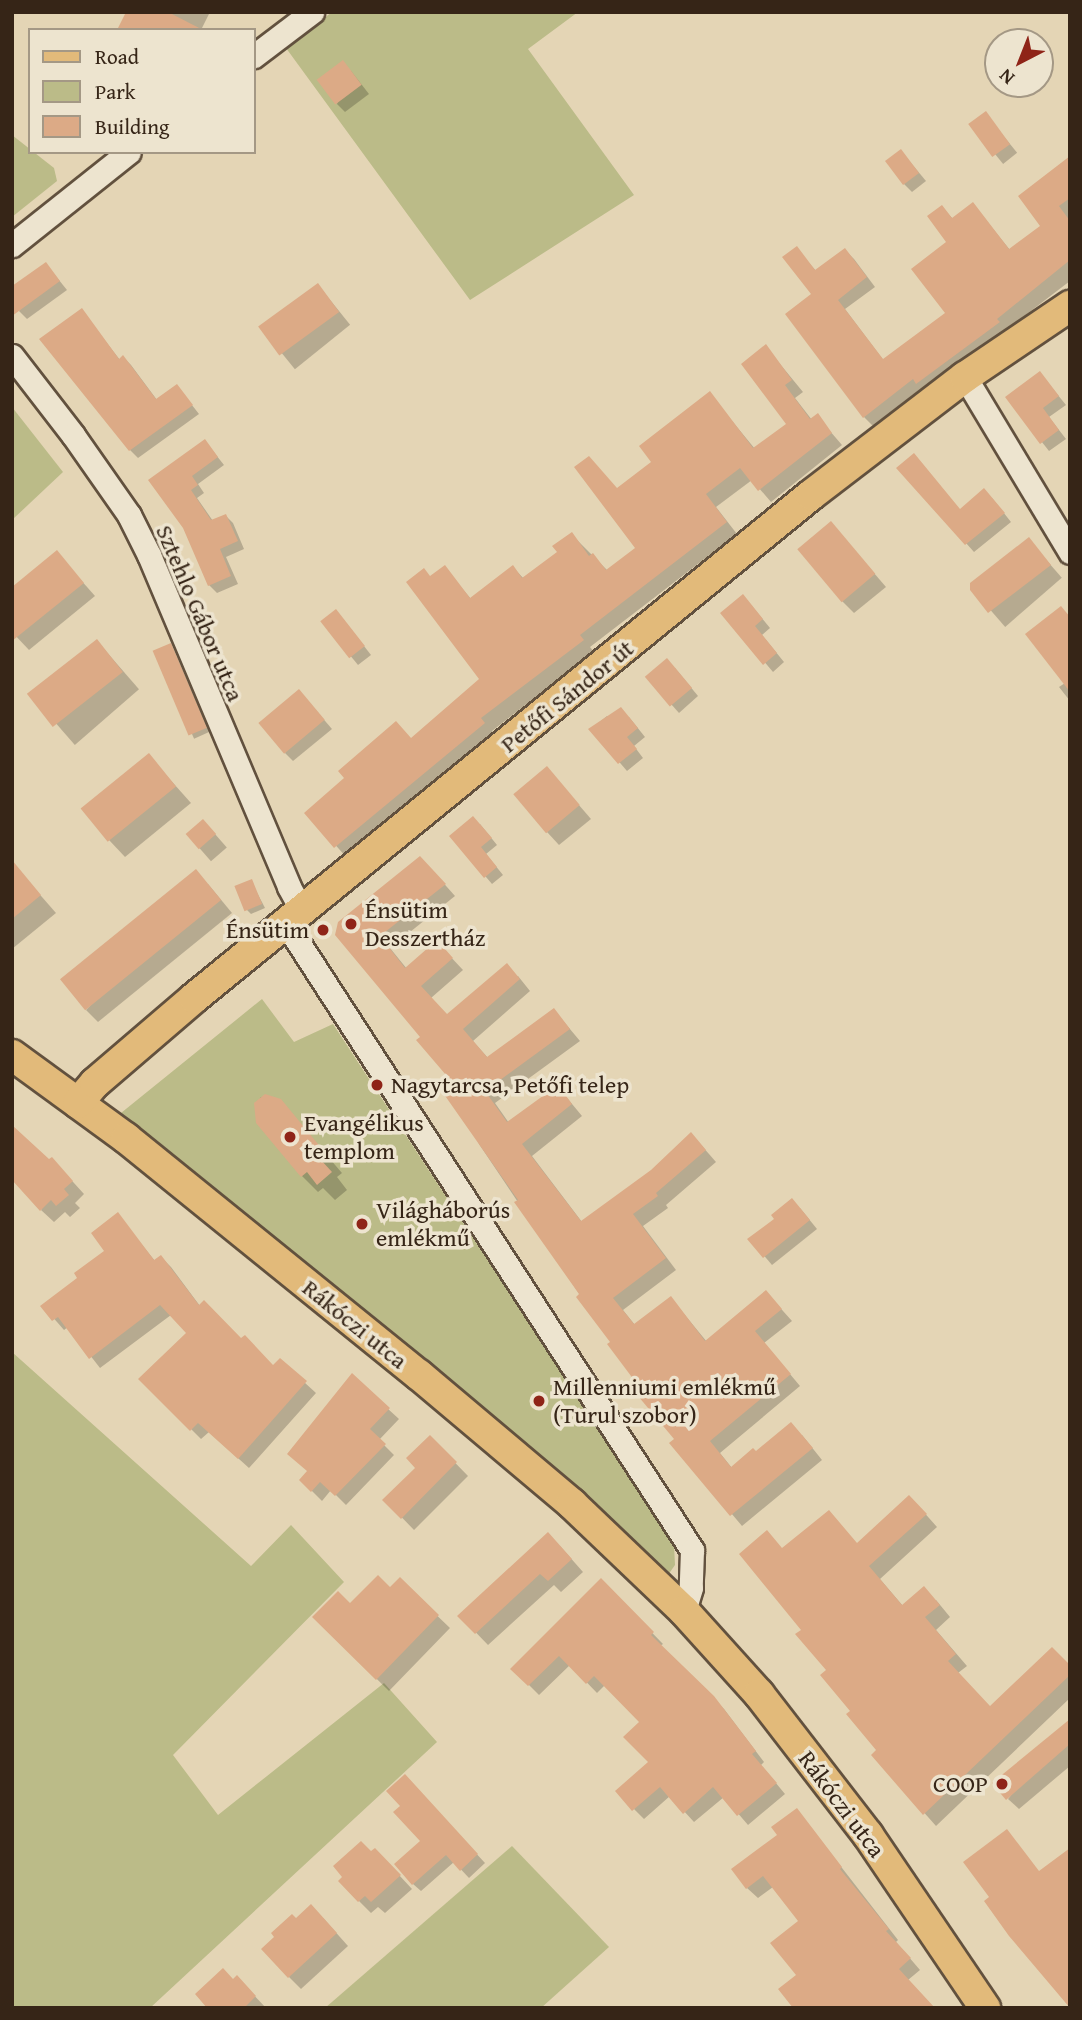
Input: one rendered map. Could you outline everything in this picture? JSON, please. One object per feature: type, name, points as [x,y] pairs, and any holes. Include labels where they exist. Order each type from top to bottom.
[{"type":"main road","name":"Petőfi Sándor út","points":[[78,1103],[95,1083],[811,495],[965,377],[1070,306]]},
{"type":"main road","name":"Rákóczi utca","points":[[12,1055],[78,1103],[419,1375],[572,1504],[684,1611],[759,1694],[867,1835],[985,2008]]},
{"type":"street","points":[[256,54],[312,12]]},
{"type":"street","points":[[12,246],[127,154]]},
{"type":"street","name":"Sztehlo Gábor utca","points":[[12,356],[73,435],[129,515],[149,555],[289,887],[295,918]]},
{"type":"street","points":[[965,377],[1070,552]]},
{"type":"street","points":[[295,918],[692,1550],[691,1588],[684,1611]]},
{"type":"green space","points":[[332,12],[578,12],[528,49],[634,195],[470,300],[286,48]]},
{"type":"green space","points":[[12,135],[28,148],[28,154],[36,154],[54,168],[57,181],[12,217]]},
{"type":"green space","points":[[12,407],[63,472],[12,520]]},
{"type":"green space","points":[[262,999],[294,1042],[333,1024],[674,1545],[675,1565],[668,1575],[578,1488],[349,1297],[121,1113]]},
{"type":"green space","points":[[12,1352],[251,1566],[291,1525],[344,1582],[173,1755],[218,1815],[384,1683],[437,1742],[150,2008],[12,2008]]},
{"type":"green space","points":[[512,1846],[609,1947],[541,2008],[325,2008]]},
{"type":"building","points":[[126,12],[168,12],[199,28],[118,28]]},
{"type":"building","points":[[343,60],[362,85],[335,105],[317,80]]},
{"type":"building","points":[[986,111],[1010,144],[992,157],[968,124]]},
{"type":"building","points":[[901,149],[919,173],[903,185],[885,161]]},
{"type":"building","points":[[1070,156],[1070,198],[1059,206],[1070,221],[1070,260],[997,319],[1000,322],[916,384],[913,379],[863,418],[785,314],[811,294],[782,257],[797,246],[815,270],[845,248],[867,277],[838,300],[883,359],[945,313],[911,269],[946,242],[927,216],[942,205],[952,218],[973,202],[1009,249],[1040,226],[1018,196]]},
{"type":"building","points":[[46,262],[60,281],[12,316],[12,286]]},
{"type":"building","points":[[318,283],[339,312],[279,356],[258,326]]},
{"type":"building","points":[[82,308],[119,359],[123,355],[156,399],[177,384],[193,405],[129,451],[39,339]]},
{"type":"building","points":[[766,344],[792,380],[785,385],[810,419],[818,413],[832,433],[758,491],[740,468],[706,494],[727,522],[580,635],[584,640],[481,718],[485,723],[334,848],[304,813],[344,778],[338,771],[396,721],[411,738],[479,679],[406,582],[424,568],[430,576],[445,565],[470,598],[513,565],[522,578],[557,552],[552,546],[572,532],[589,556],[593,553],[606,570],[635,548],[574,467],[589,456],[617,488],[651,462],[639,446],[710,391],[753,448],[786,424],[741,364]]},
{"type":"building","points":[[1040,371],[1059,396],[1043,408],[1059,430],[1040,444],[1005,397]]},
{"type":"building","points":[[205,439],[218,457],[192,476],[198,485],[191,490],[211,520],[226,514],[238,541],[220,549],[231,576],[208,586],[183,528],[148,480]]},
{"type":"building","points":[[914,453],[960,509],[984,488],[1005,513],[965,545],[896,468]]},
{"type":"building","points":[[831,521],[875,574],[842,602],[797,549]]},
{"type":"building","points":[[1029,537],[1051,565],[988,613],[970,590],[970,583]]},
{"type":"building","points":[[57,550],[84,583],[12,641],[12,587]]},
{"type":"building","points":[[743,594],[763,619],[755,626],[777,653],[763,665],[720,613]]},
{"type":"building","points":[[1061,606],[1070,617],[1070,692],[1025,634]]},
{"type":"building","points":[[336,609],[365,646],[349,658],[320,621]]},
{"type":"building","points":[[97,639],[123,672],[53,727],[27,694]]},
{"type":"building","points":[[171,643],[207,728],[189,736],[153,651]]},
{"type":"building","points":[[667,658],[692,688],[670,707],[645,677]]},
{"type":"building","points":[[299,689],[325,720],[284,754],[258,723]]},
{"type":"building","points":[[621,707],[638,728],[627,737],[637,749],[618,764],[588,729]]},
{"type":"building","points":[[149,753],[176,786],[108,842],[81,808]]},
{"type":"building","points":[[547,766],[580,805],[546,833],[513,794]]},
{"type":"building","points":[[473,816],[492,838],[481,847],[497,867],[484,878],[449,836]]},
{"type":"building","points":[[203,819],[216,834],[199,849],[186,834]]},
{"type":"building","points":[[420,856],[446,884],[380,936],[405,968],[437,940],[453,958],[421,986],[447,1014],[507,963],[520,979],[463,1029],[487,1057],[554,1008],[570,1029],[485,1091],[507,1122],[558,1085],[572,1104],[522,1144],[581,1221],[651,1170],[691,1132],[706,1150],[656,1193],[658,1196],[633,1214],[666,1258],[613,1298],[634,1324],[671,1296],[705,1341],[766,1290],[782,1309],[755,1331],[791,1374],[710,1441],[731,1467],[753,1448],[756,1451],[791,1422],[813,1448],[730,1516],[669,1443],[674,1439],[638,1396],[643,1392],[607,1344],[610,1342],[576,1297],[579,1294],[514,1202],[518,1200],[441,1090],[452,1082],[416,1040],[420,1037],[335,935],[338,922]]},
{"type":"building","points":[[12,860],[41,895],[12,919]]},
{"type":"building","points":[[196,869],[221,900],[85,1010],[60,979]]},
{"type":"building","points":[[252,879],[262,904],[244,911],[234,886]]},
{"type":"building","name":"Evangélikus templom","points":[[265,1094],[281,1099],[327,1155],[321,1160],[332,1172],[317,1185],[307,1172],[301,1177],[256,1123],[254,1103]]},
{"type":"building","points":[[12,1125],[49,1159],[52,1157],[73,1181],[64,1189],[69,1195],[56,1206],[51,1200],[40,1211],[12,1180]]},
{"type":"building","points":[[792,1198],[810,1220],[763,1258],[747,1239],[774,1219],[771,1215]]},
{"type":"building","points":[[118,1212],[154,1260],[161,1255],[199,1305],[204,1300],[241,1338],[245,1335],[273,1365],[280,1358],[307,1381],[238,1459],[198,1423],[190,1431],[138,1379],[186,1333],[160,1305],[89,1359],[58,1317],[52,1321],[40,1306],[77,1278],[74,1273],[104,1251],[91,1233]]},
{"type":"building","points":[[352,1373],[390,1408],[370,1429],[386,1444],[335,1496],[320,1482],[311,1492],[299,1480],[307,1471],[287,1454]]},
{"type":"building","points":[[430,1435],[457,1462],[401,1519],[382,1500],[415,1468],[406,1458]]},
{"type":"building","points":[[909,1495],[927,1514],[869,1566],[902,1605],[924,1586],[940,1605],[925,1617],[956,1654],[948,1661],[990,1706],[1052,1647],[1070,1665],[1070,1675],[923,1815],[871,1755],[876,1750],[846,1714],[850,1711],[820,1675],[826,1670],[795,1634],[801,1630],[739,1554],[767,1530],[782,1548],[829,1510],[857,1543]]},
{"type":"building","points":[[548,1532],[572,1559],[548,1581],[540,1574],[475,1634],[457,1616]]},
{"type":"building","points":[[378,1575],[390,1587],[400,1577],[439,1615],[376,1680],[312,1617],[338,1591],[350,1603]]},
{"type":"building","points":[[601,1578],[654,1632],[651,1635],[714,1696],[756,1751],[752,1754],[777,1783],[737,1816],[713,1787],[683,1814],[660,1787],[632,1811],[615,1791],[648,1762],[623,1737],[639,1722],[594,1676],[586,1684],[559,1656],[528,1686],[510,1669]]},
{"type":"building","points":[[1070,1719],[1070,1744],[1006,1800],[992,1783]]},
{"type":"building","points":[[405,1774],[478,1854],[460,1871],[446,1855],[412,1885],[394,1864],[420,1841],[393,1812],[400,1806],[386,1791]]},
{"type":"building","points":[[797,1808],[842,1867],[840,1869],[889,1929],[886,1931],[911,1958],[899,1969],[935,2008],[793,2008],[778,1989],[796,1975],[770,1943],[798,1921],[763,1876],[746,1889],[731,1869],[777,1835],[771,1827]]},
{"type":"building","points":[[1007,1829],[1039,1871],[1070,1848],[1070,2008],[1009,1936],[984,1901],[989,1897],[963,1862]]},
{"type":"building","points":[[361,1841],[371,1851],[375,1848],[401,1875],[371,1902],[365,1896],[358,1902],[338,1881],[342,1877],[333,1866]]},
{"type":"building","points":[[311,1904],[337,1933],[288,1978],[261,1949],[274,1937],[271,1933],[292,1914],[296,1918]]},
{"type":"building","points":[[223,1968],[233,1979],[237,1975],[256,1996],[244,2008],[207,2008],[195,1994]]},
{"type":"place","name":"Énsütim Desszertház","points":[[351,924]]},
{"type":"place","name":"Énsütim","points":[[323,930]]},
{"type":"place","name":"Nagytarcsa, Petőfi telep","points":[[377,1085]]},
{"type":"place","name":"Evangélikus templom","points":[[290,1137]]},
{"type":"place","name":"Világháborús emlékmű","points":[[362,1224]]},
{"type":"place","name":"Millenniumi emlékmű (Turul szobor)","points":[[539,1401]]},
{"type":"place","name":"COOP","points":[[1002,1784]]}]
